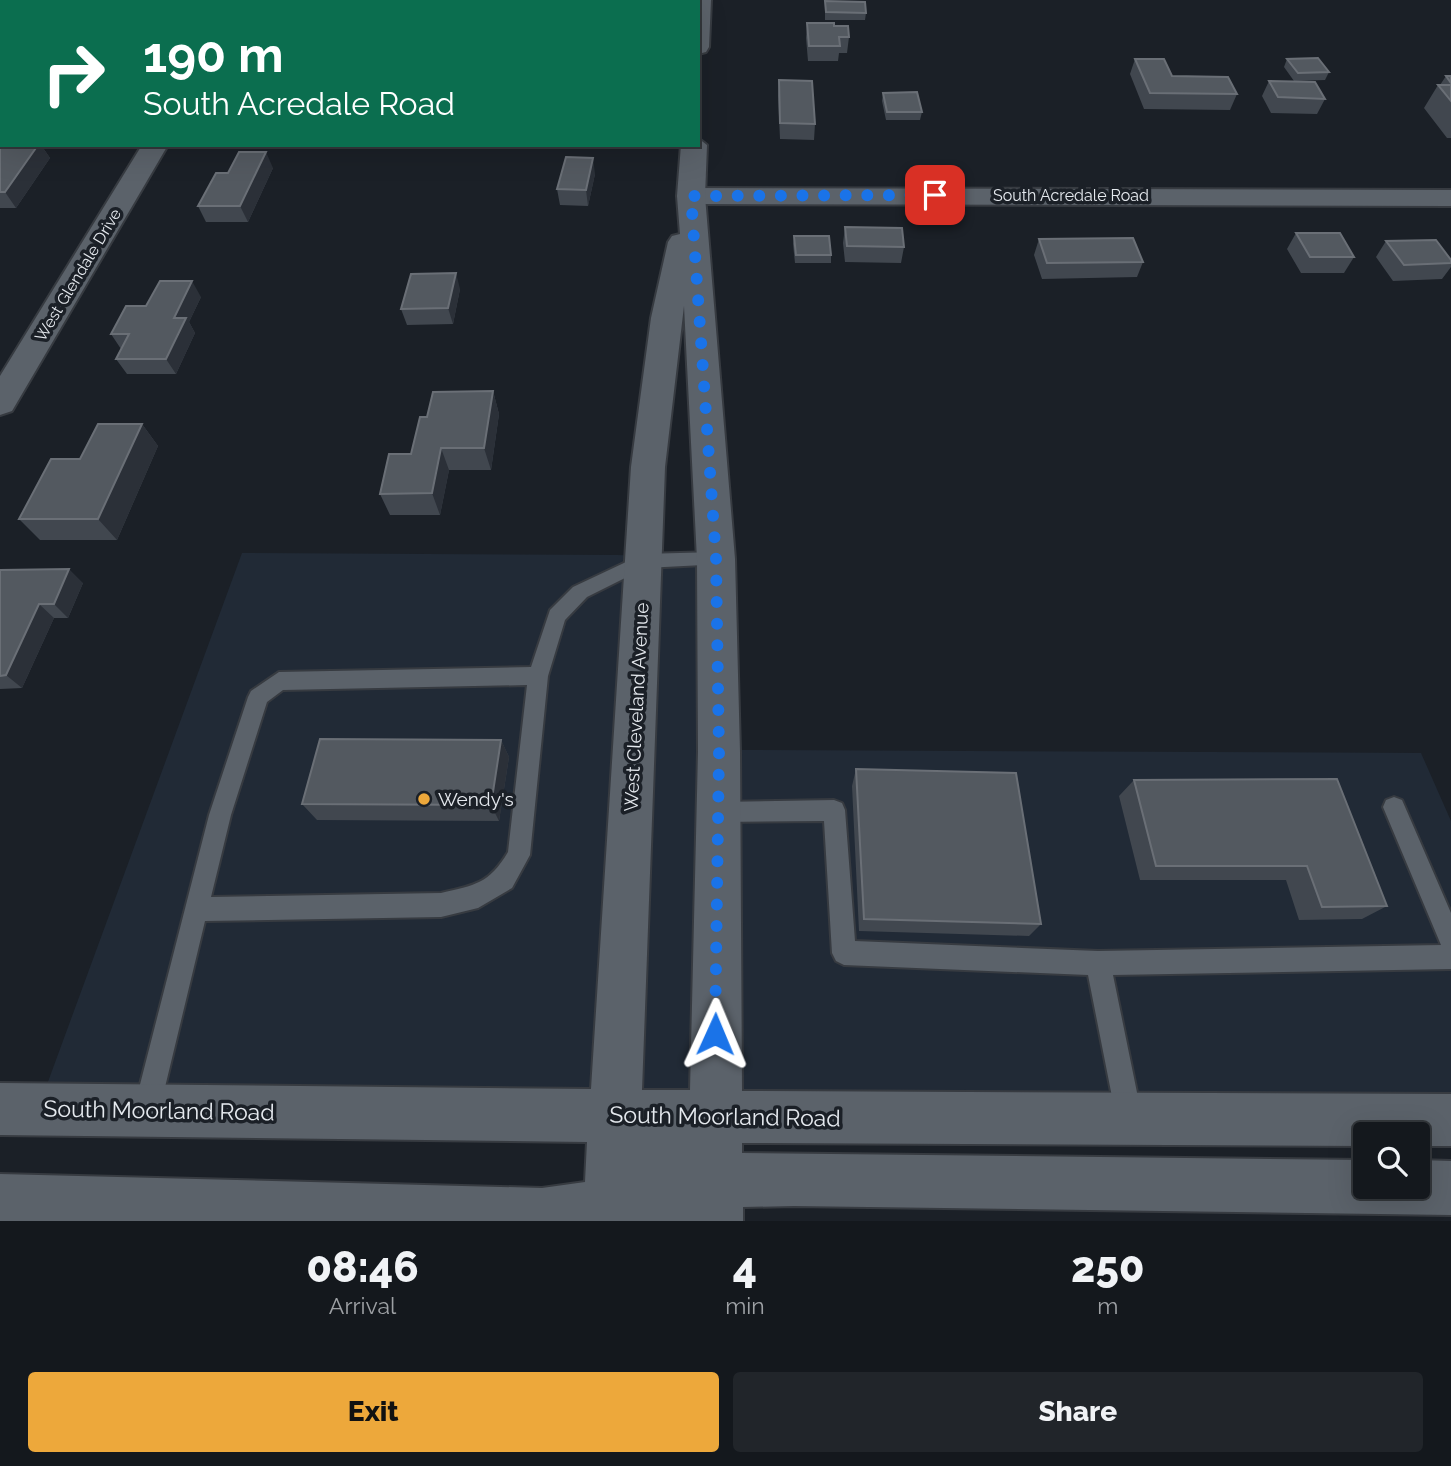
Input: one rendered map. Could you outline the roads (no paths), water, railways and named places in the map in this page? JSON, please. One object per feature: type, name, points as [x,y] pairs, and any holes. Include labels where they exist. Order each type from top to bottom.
[{"type":"main road","name":"West Glendale Drive","points":[[0,403],[154,147]]},
{"type":"main road","name":"West Cleveland Avenue","points":[[694,147],[691,196],[716,559],[718,812],[715,1201]]},
{"type":"main road","name":"West Cleveland Avenue","points":[[625,1216],[618,1115],[648,467],[666,318],[691,196]]},
{"type":"main road","name":"South Acredale Road","points":[[691,196],[1451,198]]},
{"type":"main road","name":"South Moorland Road","points":[[0,1109],[714,1117],[1451,1120]]},
{"type":"main road","points":[[625,1216],[714,1117]]},
{"type":"main road","points":[[0,1201],[625,1216],[715,1201],[794,1179],[1451,1188]]},
{"type":"lane","points":[[196,909],[441,905],[478,896],[504,880],[519,855],[538,676],[557,616],[580,592],[643,561],[716,559]]},
{"type":"lane","points":[[146,1110],[220,815],[258,697],[279,681],[538,676]]},
{"type":"lane","points":[[1394,807],[1451,941]]},
{"type":"lane","points":[[718,812],[834,810],[844,953],[1098,963],[1451,957]]},
{"type":"lane","points":[[1098,963],[1129,1118]]},
{"type":"place","name":"Wendy's","points":[[424,799]]}]
